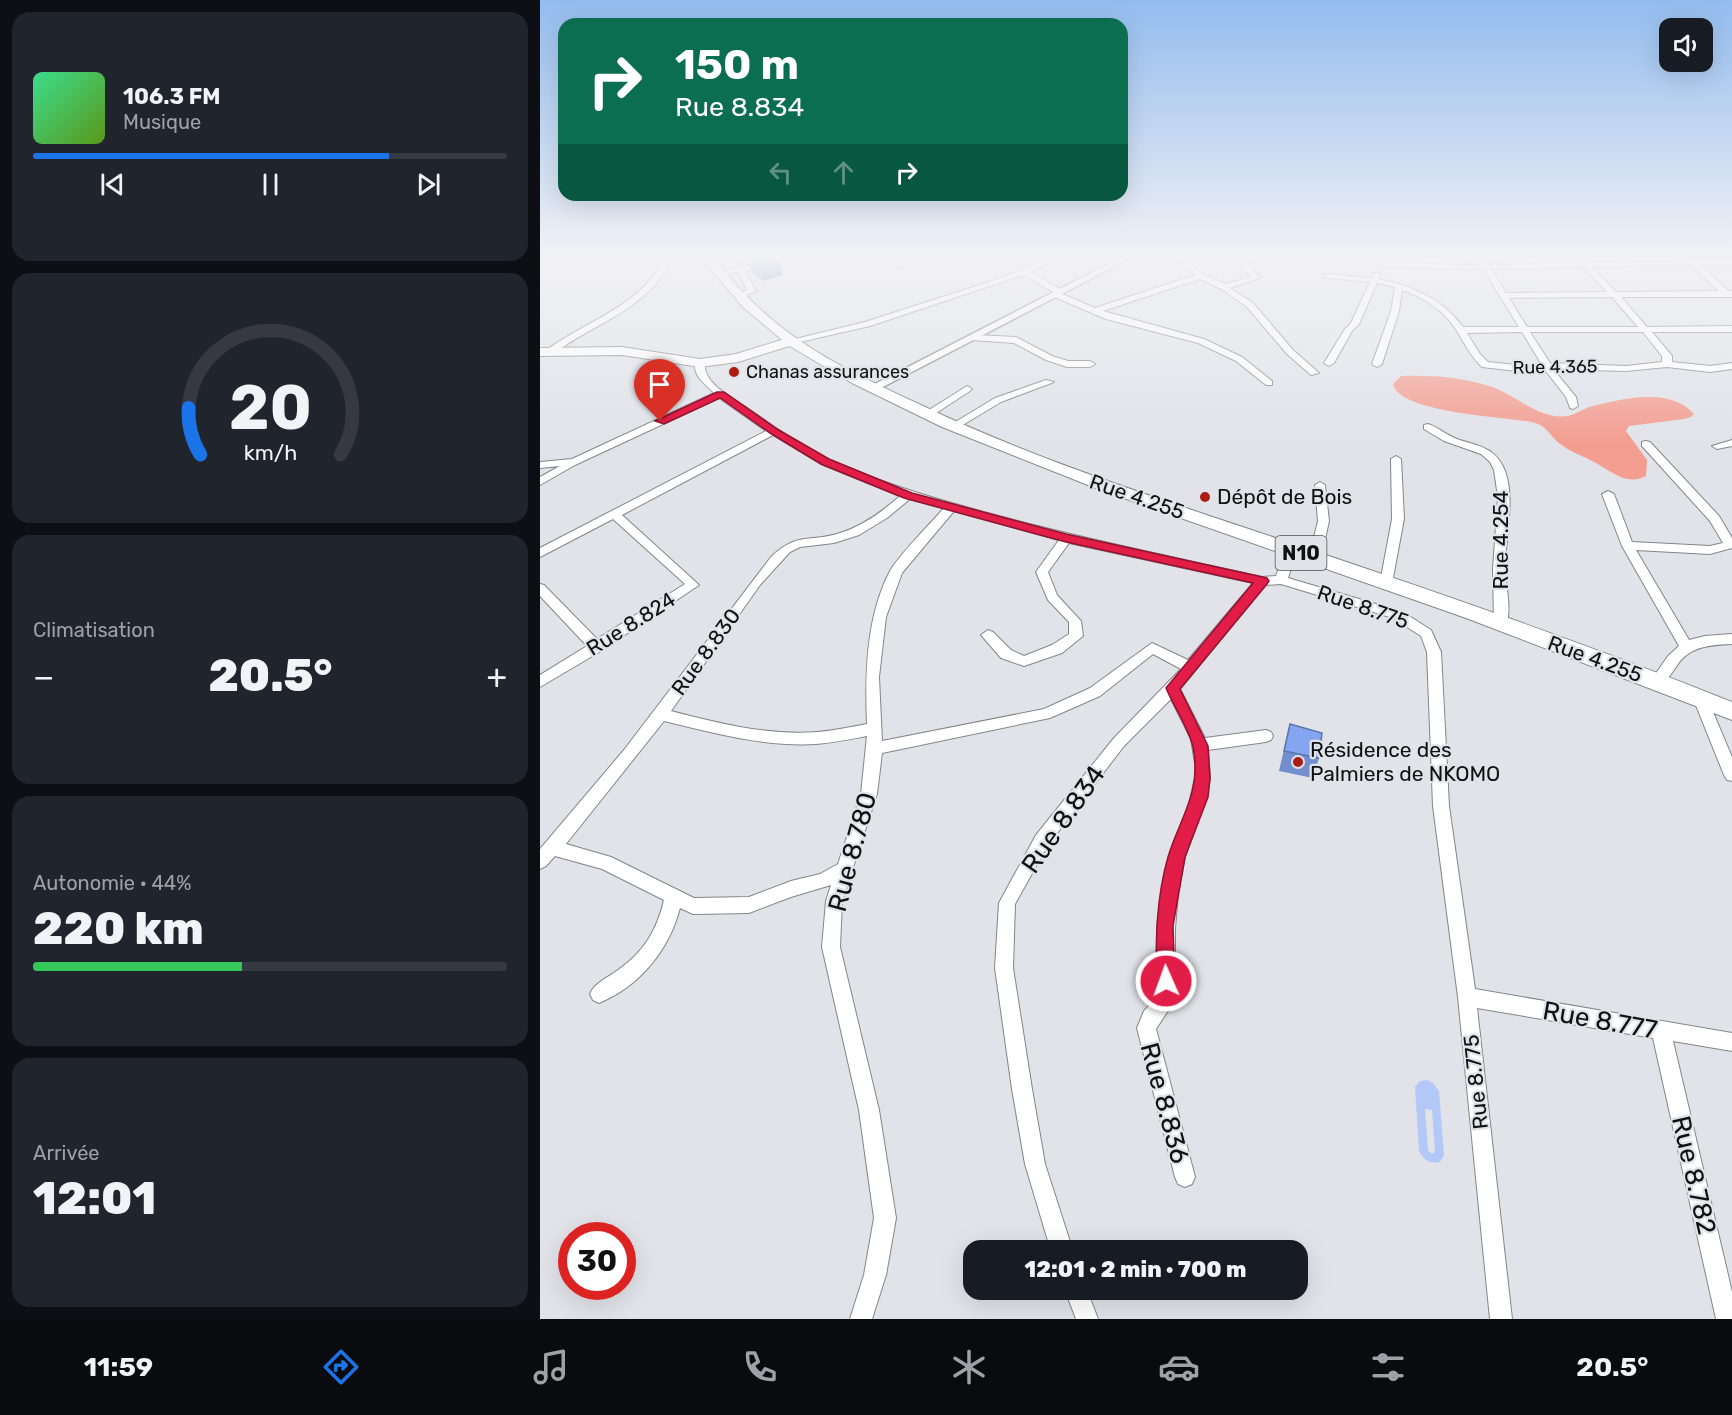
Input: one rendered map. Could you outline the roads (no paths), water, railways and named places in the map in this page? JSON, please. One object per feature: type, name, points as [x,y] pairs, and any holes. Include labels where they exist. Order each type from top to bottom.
[{"type":"main road","name":"N10","points":[[768,321],[791,341]]},
{"type":"main road","points":[[545,351],[622,351],[700,363],[738,358],[791,341]]},
{"type":"main road","name":"Rue 4.255","points":[[791,341],[873,388],[927,415],[1051,467],[1315,557],[1732,711]]},
{"type":"street","points":[[545,351],[599,321]]},
{"type":"street","points":[[791,341],[877,321]]},
{"type":"street","points":[[873,388],[1007,321]]},
{"type":"street","points":[[1123,321],[1201,341],[1239,359],[1269,383]]},
{"type":"street","points":[[1264,321],[1290,352],[1314,373]]},
{"type":"street","points":[[1329,363],[1357,321]]},
{"type":"street","points":[[1377,364],[1392,321]]},
{"type":"street","name":"Rue 4.365","points":[[1454,321],[1485,365],[1536,370],[1548,366],[1634,368],[1667,364],[1710,369],[1732,366]]},
{"type":"street","points":[[1520,321],[1570,397],[1573,406]]},
{"type":"street","points":[[1638,321],[1667,356],[1667,364]]},
{"type":"street","points":[[1461,330],[1732,329]]},
{"type":"street","points":[[975,338],[1016,340],[1049,358],[1067,364],[1090,364]]},
{"type":"street","name":"Rue 8.775","points":[[700,363],[699,369],[702,376],[720,394],[773,431],[825,462],[908,495],[1066,538],[1262,581],[1281,580],[1398,615],[1426,633],[1434,652],[1441,806],[1467,997],[1501,1319]]},
{"type":"street","points":[[952,427],[998,400],[1049,382]]},
{"type":"street","points":[[927,415],[967,389]]},
{"type":"street","points":[[540,482],[574,462],[720,394]]},
{"type":"street","name":"Rue 4.254","points":[[1428,427],[1448,439],[1487,454],[1495,461],[1500,473],[1503,493],[1499,567],[1500,624]]},
{"type":"street","points":[[540,553],[773,431]]},
{"type":"street","points":[[1717,446],[1732,443]]},
{"type":"street","points":[[1628,546],[1710,550],[1730,545],[1715,519],[1646,444]]},
{"type":"street","points":[[1386,583],[1398,519],[1396,459]]},
{"type":"street","points":[[540,465],[574,462]]},
{"type":"street","points":[[1315,557],[1325,527],[1320,485]]},
{"type":"street","points":[[1608,494],[1628,546],[1686,646]]},
{"type":"street","name":"Rue 8.830","points":[[540,861],[660,714],[756,582],[785,550],[796,544],[834,539],[848,534],[872,523],[908,495]]},
{"type":"street","name":"Rue 8.780","points":[[861,1319],[875,1275],[885,1218],[869,1110],[831,947],[834,901],[869,794],[875,748],[872,677],[880,617],[896,572],[950,508]]},
{"type":"street","name":"Rue 8.824","points":[[540,682],[693,585],[614,514]]},
{"type":"street","points":[[988,635],[1006,654],[1024,662],[1057,649],[1076,636],[1075,621],[1052,597],[1042,572],[1066,538]]},
{"type":"street","points":[[1281,580],[1291,549]]},
{"type":"street","name":"Rue 8.834","points":[[1059,1240],[1035,1164],[1022,1089],[1004,968],[1007,903],[1042,840],[1119,742],[1173,688],[1262,581]]},
{"type":"street","points":[[540,588],[596,647]]},
{"type":"street","points":[[1657,682],[1686,646],[1702,640],[1732,639]]},
{"type":"street","points":[[875,748],[1045,714],[1074,704],[1095,692],[1152,648],[1189,667]]},
{"type":"street","name":"Rue 8.836","points":[[1173,688],[1200,746],[1201,797],[1177,857],[1164,926],[1166,1000],[1150,1018],[1146,1028],[1185,1178]]},
{"type":"street","points":[[1700,698],[1732,775]]},
{"type":"street","points":[[660,714],[719,729],[788,738],[816,738],[874,729]]},
{"type":"street","points":[[1200,746],[1266,736]]},
{"type":"street","points":[[552,848],[605,862],[693,906],[749,905],[791,889],[823,881],[844,869]]},
{"type":"street","points":[[599,994],[633,972],[651,955],[671,909],[674,896]]},
{"type":"street","name":"Rue 8.777","points":[[1467,997],[1661,1032],[1732,1042]]},
{"type":"street","name":"Rue 8.782","points":[[1661,1032],[1727,1319]]},
{"type":"street","points":[[1080,1300],[1087,1319]]},
{"type":"water","points":[[1427,1080],[1433,1083],[1439,1091],[1444,1155],[1440,1162],[1428,1161],[1419,1151],[1415,1087],[1420,1081]],"holes":[[[1425,1109],[1432,1110],[1435,1152],[1432,1154],[1428,1150]]]},
{"type":"place","name":"Chanas assurances","points":[[734,372]]},
{"type":"place","name":"Dépôt de Bois","points":[[1205,497]]},
{"type":"place","name":"Résidence des Palmiers de NKOMO","points":[[1298,762]]}]
